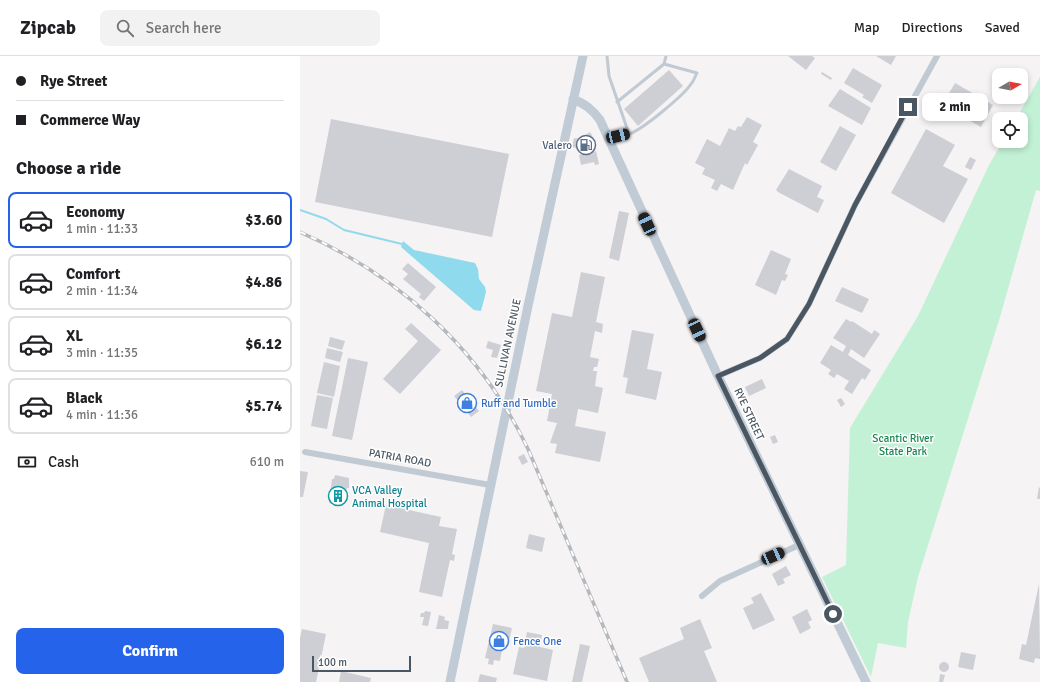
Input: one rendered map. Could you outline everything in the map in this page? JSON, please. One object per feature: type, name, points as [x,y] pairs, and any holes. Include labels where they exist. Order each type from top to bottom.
[{"type":"street","name":"SULLIVAN AVENUE","points":[[450,682],[490,484],[583,56]]},
{"type":"street","points":[[718,376],[760,358],[787,339],[809,304],[855,205],[937,56]]},
{"type":"street","name":"RYE STREET","points":[[573,99],[586,104],[594,111],[798,545],[866,682]]},
{"type":"street","name":"PATRIA ROAD","points":[[305,452],[490,484]]},
{"type":"street","points":[[702,596],[720,581],[798,545]]},
{"type":"lane","points":[[607,56],[609,76],[629,134]]},
{"type":"lane","points":[[617,102],[664,64],[666,56]]},
{"type":"lane","points":[[607,139],[637,132],[655,118],[691,84],[696,73],[664,64]]},
{"type":"green space","name":"Scantic River State Park","points":[[1040,77],[1040,191],[1036,190],[1000,317],[918,577],[908,622],[906,648],[878,643],[871,677],[822,577],[846,565],[850,428],[918,316],[989,165],[999,148],[1028,148],[1028,112],[1020,112],[1025,104],[1028,104],[1028,98]]},
{"type":"water","points":[[403,241],[414,250],[475,263],[478,269],[479,279],[485,287],[486,292],[481,311],[474,310],[401,247]]},
{"type":"building","points":[[788,56],[812,56],[815,58],[806,70]]},
{"type":"building","points":[[876,56],[896,56],[891,65]]},
{"type":"building","points":[[853,68],[882,85],[872,103],[862,97],[864,95],[844,83]]},
{"type":"building","points":[[669,70],[683,86],[638,126],[624,109]]},
{"type":"building","points":[[822,72],[832,78],[831,80],[821,74]]},
{"type":"building","points":[[955,83],[993,105],[981,127],[942,105]]},
{"type":"building","points":[[840,89],[871,108],[862,125],[828,106]]},
{"type":"building","points":[[747,117],[762,125],[753,142],[758,145],[747,165],[745,163],[733,190],[721,184],[717,191],[711,188],[715,180],[702,174],[705,168],[695,163],[707,139],[720,146],[729,128],[735,131],[738,126],[741,127]]},
{"type":"building","points":[[331,119],[509,154],[492,237],[315,202]]},
{"type":"building","points":[[840,126],[856,135],[836,171],[820,162]]},
{"type":"building","points":[[926,129],[955,145],[943,166],[968,179],[944,223],[891,193]]},
{"type":"building","points":[[590,132],[595,141],[588,144],[584,136]]},
{"type":"building","points":[[574,138],[582,139],[580,149],[572,147]]},
{"type":"building","points":[[596,151],[599,164],[595,165],[594,162],[581,165],[579,155]]},
{"type":"building","points":[[970,157],[976,160],[971,170],[965,167]]},
{"type":"building","points":[[789,169],[822,186],[817,197],[824,200],[818,213],[776,190]]},
{"type":"building","points":[[619,211],[629,213],[619,261],[609,258]]},
{"type":"building","points":[[771,250],[791,259],[785,274],[788,275],[785,281],[782,280],[776,295],[755,285]]},
{"type":"building","points":[[408,263],[436,287],[424,301],[419,297],[421,294],[403,279],[408,274],[402,269]]},
{"type":"building","points":[[581,272],[605,277],[596,322],[603,324],[602,333],[595,331],[590,357],[599,359],[597,367],[594,367],[593,371],[597,371],[595,386],[603,388],[598,413],[578,409],[575,426],[606,432],[600,462],[555,453],[557,444],[550,443],[557,423],[547,421],[552,394],[536,391],[552,313],[572,317]]},
{"type":"building","points":[[842,287],[869,299],[862,313],[835,301]]},
{"type":"building","points":[[846,319],[851,322],[852,321],[872,334],[874,330],[880,334],[864,358],[851,349],[848,355],[871,370],[865,380],[862,378],[852,394],[844,389],[849,381],[837,374],[834,378],[828,374],[831,370],[820,363],[831,345],[843,352],[846,346],[833,338]]},
{"type":"building","points":[[411,323],[441,350],[400,394],[383,379],[418,341],[405,329]]},
{"type":"building","points":[[632,330],[654,334],[647,369],[662,372],[656,400],[625,393],[628,378],[623,377]]},
{"type":"building","points":[[330,337],[345,341],[342,350],[328,346]]},
{"type":"building","points":[[488,341],[501,345],[497,358],[491,357],[493,350],[486,348]]},
{"type":"building","points":[[327,348],[343,352],[340,362],[325,358]]},
{"type":"building","points":[[348,358],[368,362],[352,440],[332,436]]},
{"type":"building","points":[[324,362],[340,366],[334,397],[317,393]]},
{"type":"building","points":[[762,379],[766,388],[749,396],[745,387]]},
{"type":"building","points":[[462,390],[479,411],[471,417],[454,396]]},
{"type":"building","points":[[317,395],[333,398],[327,429],[311,426]]},
{"type":"building","points":[[841,398],[845,404],[841,407],[837,400]]},
{"type":"building","points":[[775,435],[778,442],[773,444],[770,437]]},
{"type":"building","points":[[524,454],[528,462],[522,465],[518,457]]},
{"type":"building","points":[[300,471],[308,472],[303,497],[300,497]]},
{"type":"building","name":"VCA Valley Animal Hospital","points":[[335,475],[349,478],[349,488],[347,488],[343,506],[329,503],[332,479],[334,479]]},
{"type":"building","points":[[1039,487],[1040,499],[1037,499]]},
{"type":"building","points":[[386,505],[441,517],[439,526],[457,529],[452,554],[455,555],[454,561],[450,560],[442,597],[419,592],[429,543],[380,532]]},
{"type":"building","points":[[529,534],[545,538],[542,552],[526,548]]},
{"type":"building","points":[[786,566],[791,575],[783,579],[785,583],[778,586],[772,574]]},
{"type":"building","points":[[1039,584],[1040,659],[1035,658],[1034,663],[1019,659],[1022,644],[1026,645]]},
{"type":"building","points":[[761,593],[775,620],[753,630],[743,608],[754,603],[751,598]]},
{"type":"building","points":[[807,609],[812,620],[808,622],[811,628],[800,634],[792,617]]},
{"type":"building","points":[[425,611],[431,612],[428,626],[422,625],[424,617],[420,617],[421,613],[424,613]]},
{"type":"building","points":[[439,615],[445,617],[444,620],[449,621],[448,629],[436,629]]},
{"type":"building","points":[[700,619],[712,648],[704,651],[717,682],[649,682],[639,658],[684,639],[680,628]]},
{"type":"building","points":[[493,624],[512,628],[509,641],[504,639],[500,661],[494,660],[493,665],[488,664],[489,659],[485,658]]},
{"type":"building","points":[[302,629],[326,634],[316,682],[300,682],[300,638]]},
{"type":"building","points":[[527,632],[542,635],[540,647],[553,650],[547,681],[513,674],[519,647],[524,648]]},
{"type":"building","points":[[580,644],[590,646],[582,682],[572,682]]},
{"type":"building","points":[[961,652],[976,655],[973,670],[958,667]]},
{"type":"building","points":[[942,662],[946,662],[948,663],[948,671],[942,672],[939,669],[939,665]]},
{"type":"building","points":[[341,671],[371,678],[370,682],[339,682]]},
{"type":"building","points":[[480,674],[497,678],[496,682],[478,682]]},
{"type":"building","points":[[940,674],[945,675],[943,682],[939,682]]},
{"type":"waterway","points":[[300,210],[326,219],[344,230],[402,244]]},
{"type":"railway","points":[[300,232],[337,250],[404,294],[434,320],[462,348],[487,380],[509,413],[528,449],[627,682]]},
{"type":"place","name":"Valero","points":[[586,145]]},
{"type":"place","name":"Ruff and Tumble","points":[[467,403]]},
{"type":"place","name":"VCA Valley Animal Hospital","points":[[338,496]]},
{"type":"place","name":"Fence One","points":[[499,641]]},
{"type":"route","points":[[833,614],[798,545],[718,376],[760,358],[787,339],[809,304],[855,205],[908,107]]}]
